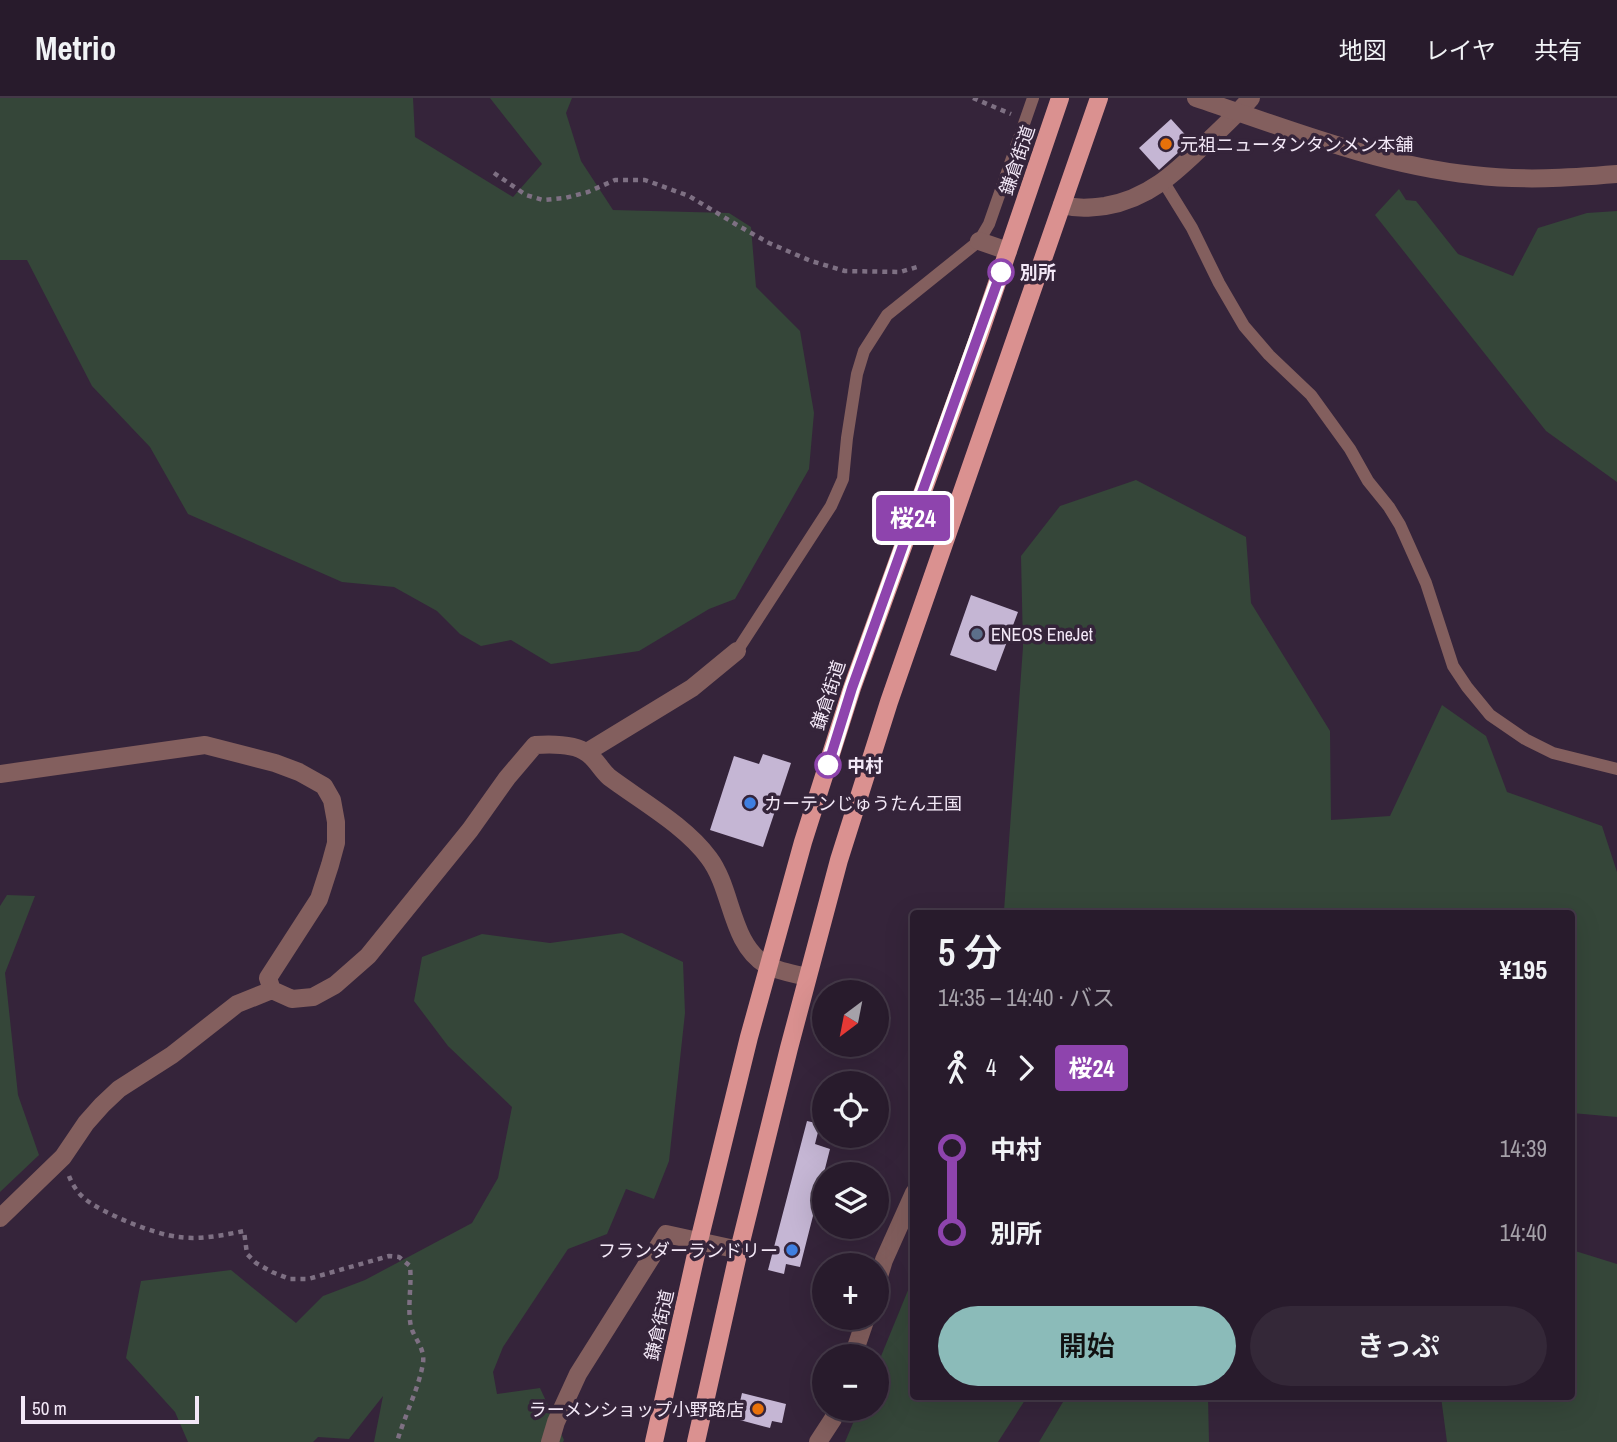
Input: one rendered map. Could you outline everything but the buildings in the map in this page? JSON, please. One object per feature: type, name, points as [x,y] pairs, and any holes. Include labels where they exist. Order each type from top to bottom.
[{"type":"main road","name":"鎌倉街道","points":[[654,1442],[699,1241],[767,966],[803,842],[852,688],[1060,98]]},
{"type":"main road","points":[[696,1442],[739,1250],[839,860],[889,702],[1099,98]]},
{"type":"street","points":[[1196,98],[1350,149],[1430,169],[1521,179],[1617,174]]},
{"type":"street","points":[[1062,205],[1086,209],[1135,199],[1182,166],[1251,98]]},
{"type":"street","points":[[978,240],[1008,251]]},
{"type":"street","points":[[587,752],[692,688],[737,651]]},
{"type":"street","points":[[0,1218],[63,1157],[86,1124],[119,1089],[173,1055],[237,1004],[272,990],[292,999],[313,997],[335,985],[368,956],[535,745],[559,744],[587,752],[606,774],[686,834],[700,846],[721,878],[741,935],[750,950],[767,966],[807,978]]},
{"type":"street","points":[[0,774],[205,745],[275,763],[324,786],[332,800],[336,843],[319,899],[268,978],[272,990]]},
{"type":"street","points":[[887,1253],[910,1202]]},
{"type":"street","points":[[550,1442],[578,1374],[666,1234],[739,1250]]},
{"type":"street","points":[[818,1442],[831,1421]]},
{"type":"lane","points":[[737,651],[831,506],[843,479],[857,374],[864,351],[887,315],[978,240],[989,224],[1033,98]]},
{"type":"lane","points":[[1163,181],[1192,228],[1244,326],[1269,355],[1311,395],[1400,525],[1426,583],[1453,666],[1467,687],[1490,715],[1525,739],[1553,753],[1617,769]]},
{"type":"path","points":[[973,98],[1025,120]]},
{"type":"path","points":[[494,173],[526,195],[543,200],[588,192],[615,180],[645,180],[689,196],[769,243],[811,261],[845,271],[900,272],[925,264]]},
{"type":"path","points":[[63,1157],[72,1183],[89,1202],[136,1225],[174,1236],[196,1237],[244,1231],[247,1254],[256,1264],[290,1279],[307,1279],[389,1256],[399,1257],[411,1266],[410,1316],[412,1329],[423,1350],[424,1361],[397,1442]]},
{"type":"green space","points":[[0,98],[413,98],[415,137],[513,197],[542,164],[490,98],[572,98],[566,113],[581,161],[613,210],[729,213],[751,227],[756,287],[800,331],[814,413],[809,469],[735,599],[709,609],[639,651],[551,664],[511,640],[481,646],[460,634],[437,611],[394,587],[342,582],[188,514],[150,447],[92,386],[27,260],[0,260]]},
{"type":"green space","points":[[1399,189],[1406,200],[1416,201],[1458,254],[1513,276],[1538,228],[1587,213],[1617,211],[1617,482],[1546,431],[1375,215]]},
{"type":"green space","points":[[1136,480],[1246,537],[1251,603],[1330,731],[1331,820],[1390,816],[1442,705],[1486,736],[1507,792],[1602,826],[1617,872],[1617,1117],[1575,1113],[1575,910],[1004,910],[1023,647],[1021,556],[1060,506]]},
{"type":"green space","points":[[7,895],[35,896],[5,973],[18,1095],[39,1155],[0,1192],[0,906]]},
{"type":"green space","points":[[622,933],[683,962],[685,1013],[669,1161],[654,1199],[626,1189],[607,1234],[568,1249],[503,1347],[493,1372],[497,1394],[540,1388],[563,1442],[374,1442],[383,1396],[349,1439],[318,1437],[313,1442],[188,1442],[175,1412],[126,1358],[141,1281],[231,1270],[296,1323],[323,1296],[365,1280],[472,1223],[498,1178],[512,1107],[448,1046],[414,1001],[422,957],[482,934],[550,943]]},
{"type":"green space","points":[[1575,1251],[1617,1264],[1617,1442],[1447,1442],[1441,1400],[1575,1400]]},
{"type":"green space","points":[[910,1285],[910,1400],[1025,1400],[998,1442],[845,1442],[854,1421],[889,1421],[889,1344],[886,1344]]},
{"type":"green space","points":[[1064,1400],[1208,1400],[1209,1442],[1039,1442]]},
{"type":"bus line","name":"桜24","points":[[828,765],[852,688],[1001,272]]},
{"type":"place","name":"元祖ニュータンタンメン本舗","points":[[1166,144]]},
{"type":"place","name":"別所","points":[[1001,272]]},
{"type":"place","name":"ENEOS EneJet","points":[[977,634]]},
{"type":"place","name":"中村","points":[[828,765]]},
{"type":"place","name":"カーテンじゅうたん王国","points":[[750,803]]},
{"type":"place","name":"フランダーランドリー","points":[[792,1250]]},
{"type":"place","name":"ラーメンショップ小野路店","points":[[758,1409]]}]
